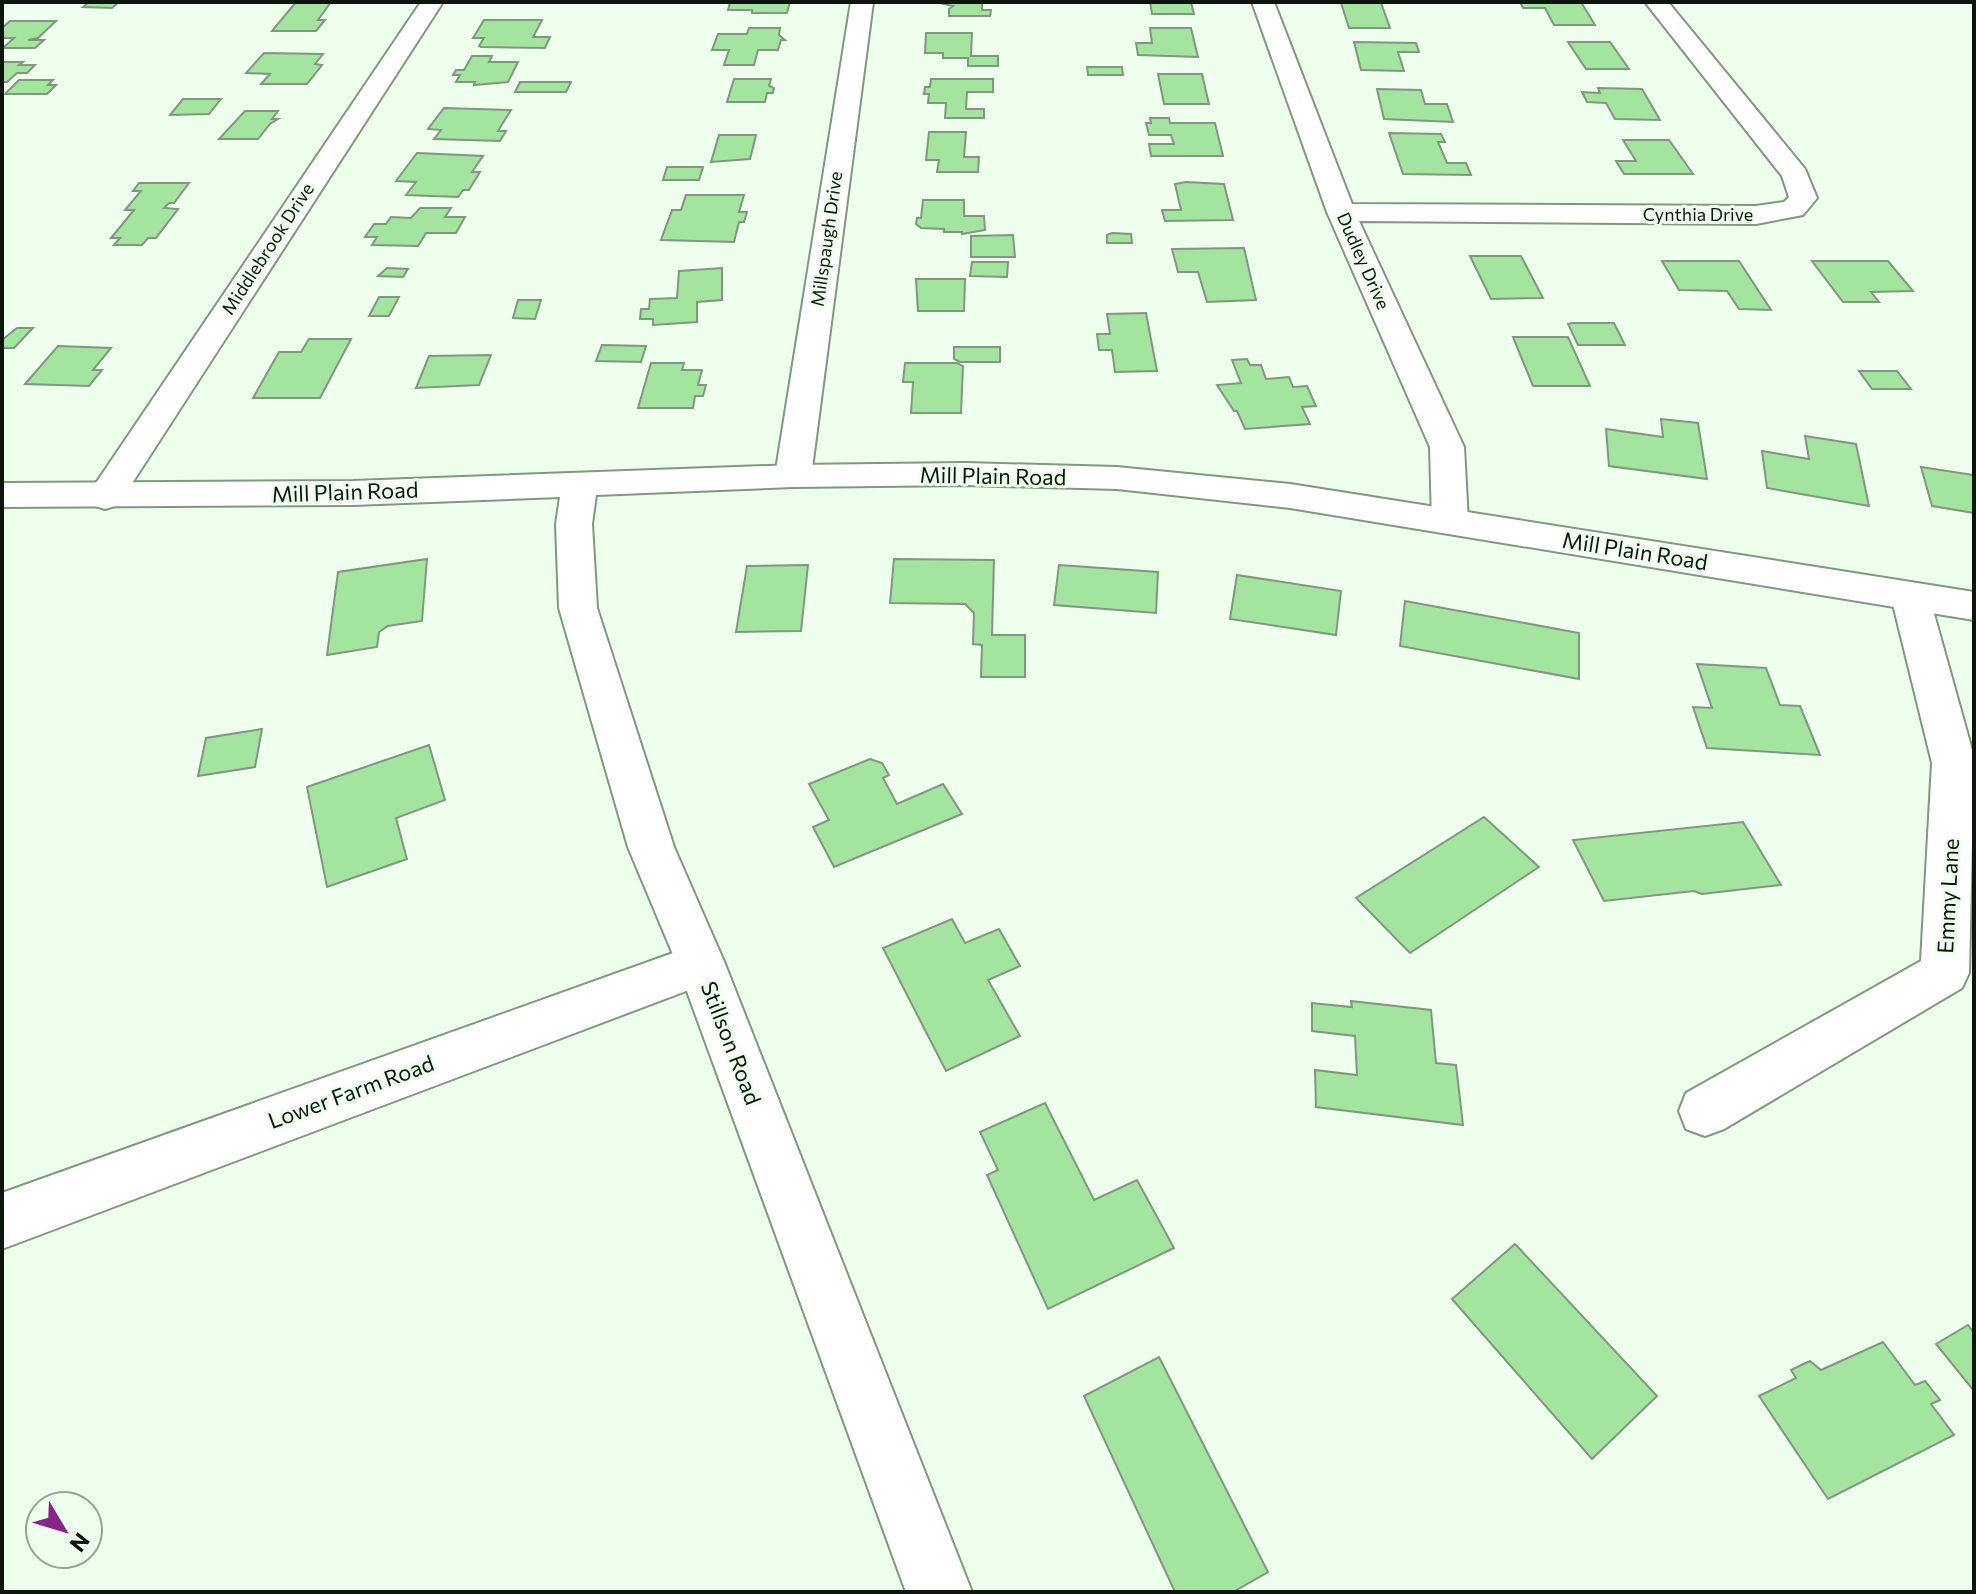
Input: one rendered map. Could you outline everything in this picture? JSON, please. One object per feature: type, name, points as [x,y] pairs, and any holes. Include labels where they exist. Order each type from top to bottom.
[{"type":"street","name":"Middlebrook Drive","points":[[105,497],[432,2]]},
{"type":"street","name":"Millspaugh Drive","points":[[793,476],[862,2]]},
{"type":"street","name":"Dudley Drive","points":[[1263,2],[1341,212],[1447,447],[1450,521]]},
{"type":"street","name":"Cynthia Drive","points":[[1341,212],[1756,215],[1793,209],[1803,198],[1795,175],[1656,2]]},
{"type":"street","name":"Mill Plain Road","points":[[2,495],[105,497],[353,493],[793,476],[966,474],[1117,478],[1290,496],[1974,606]]},
{"type":"street","name":"Stillson Road","points":[[580,484],[574,524],[578,608],[651,847],[701,964],[939,1592]]},
{"type":"street","name":"Emmy Lane","points":[[1705,1111],[1945,973],[1954,763],[1910,596]]},
{"type":"street","name":"Lower Farm Road","points":[[2,1221],[701,964]]},
{"type":"building","points":[[89,2],[119,2],[112,8],[83,7]]},
{"type":"building","points":[[296,2],[331,2],[318,20],[325,20],[316,31],[272,31]]},
{"type":"building","points":[[730,2],[790,2],[787,13],[752,13],[752,10],[728,10]]},
{"type":"building","points":[[935,2],[982,2],[982,10],[991,10],[990,16],[949,16],[949,9],[953,6]]},
{"type":"building","points":[[1150,2],[1191,2],[1194,14],[1152,14]]},
{"type":"building","points":[[1520,2],[1581,2],[1595,25],[1554,25],[1545,8],[1523,8]]},
{"type":"building","points":[[1341,3],[1381,3],[1390,28],[1349,28]]},
{"type":"building","points":[[484,20],[542,20],[533,37],[550,37],[545,48],[481,47],[484,38],[473,38]]},
{"type":"building","points":[[10,21],[56,21],[38,38],[28,40],[44,40],[35,48],[3,48],[14,38],[2,38],[2,28]]},
{"type":"building","points":[[749,28],[780,28],[779,35],[785,40],[781,40],[778,50],[758,50],[754,65],[724,65],[729,50],[712,50],[718,34],[747,34]]},
{"type":"building","points":[[1150,28],[1191,28],[1198,57],[1138,55],[1136,43],[1152,43]]},
{"type":"building","points":[[926,33],[972,33],[971,56],[998,56],[998,66],[968,66],[968,58],[943,58],[943,53],[925,53]]},
{"type":"building","points":[[1354,42],[1416,43],[1419,52],[1398,52],[1404,71],[1361,70]]},
{"type":"building","points":[[1568,42],[1610,42],[1629,69],[1586,69]]},
{"type":"building","points":[[264,53],[323,54],[315,64],[322,65],[307,84],[261,84],[270,74],[246,73]]},
{"type":"building","points":[[472,56],[492,56],[489,62],[518,62],[508,82],[474,85],[475,82],[456,82],[460,75],[453,75],[456,70],[464,70]]},
{"type":"building","points":[[2,62],[35,65],[27,73],[17,73],[7,82],[2,82]]},
{"type":"building","points":[[1087,67],[1122,67],[1123,75],[1088,75]]},
{"type":"building","points":[[1158,74],[1202,74],[1209,104],[1164,104]]},
{"type":"building","points":[[734,79],[771,79],[769,86],[774,88],[773,93],[767,93],[765,102],[727,102]]},
{"type":"building","points":[[931,79],[993,79],[993,92],[967,92],[966,109],[984,109],[984,118],[945,118],[946,103],[928,103],[929,94],[924,94],[925,87],[930,87]]},
{"type":"building","points":[[19,80],[53,80],[48,85],[56,85],[47,94],[5,94]]},
{"type":"building","points":[[520,82],[571,82],[566,92],[515,92]]},
{"type":"building","points":[[1598,88],[1642,89],[1660,120],[1615,119],[1606,103],[1587,102],[1582,92],[1600,93]]},
{"type":"building","points":[[1377,89],[1421,90],[1425,104],[1447,104],[1453,122],[1384,119]]},
{"type":"building","points":[[183,99],[221,99],[209,114],[170,115]]},
{"type":"building","points":[[444,108],[511,110],[498,131],[506,131],[500,141],[434,139],[441,130],[428,129]]},
{"type":"building","points":[[245,111],[278,111],[272,119],[278,119],[258,139],[219,139]]},
{"type":"building","points":[[1150,118],[1169,118],[1170,123],[1215,123],[1223,156],[1151,156],[1149,144],[1174,144],[1171,135],[1149,135],[1146,123],[1151,123]]},
{"type":"building","points":[[929,132],[966,132],[964,157],[979,157],[978,172],[937,172],[939,160],[926,160]]},
{"type":"building","points":[[1389,133],[1441,134],[1445,142],[1438,142],[1447,163],[1466,163],[1471,175],[1403,174]]},
{"type":"building","points":[[719,135],[756,135],[750,159],[711,162]]},
{"type":"building","points":[[1623,140],[1669,140],[1693,174],[1624,174],[1616,161],[1636,161]]},
{"type":"building","points":[[417,153],[483,156],[472,172],[480,172],[469,190],[463,190],[458,197],[406,195],[416,182],[396,181]]},
{"type":"building","points":[[667,167],[703,167],[699,180],[663,180]]},
{"type":"building","points":[[139,183],[189,183],[174,203],[164,208],[178,209],[156,238],[148,238],[142,245],[114,245],[120,238],[111,238],[134,210],[125,210],[141,191],[133,191]]},
{"type":"building","points":[[1175,184],[1224,184],[1233,220],[1165,221],[1162,210],[1181,210]]},
{"type":"building","points":[[686,195],[744,195],[739,212],[747,212],[744,222],[739,222],[734,242],[661,240],[672,210],[681,210]]},
{"type":"building","points":[[923,200],[964,200],[964,216],[984,216],[985,230],[962,234],[921,228],[916,224],[917,218],[921,218]]},
{"type":"building","points":[[420,208],[451,208],[445,217],[465,217],[456,233],[426,233],[418,246],[372,245],[377,237],[365,237],[374,224],[386,224],[391,217],[411,218]]},
{"type":"building","points":[[1131,234],[1132,243],[1107,243],[1107,235]]},
{"type":"building","points":[[1013,235],[1015,257],[971,257],[971,236]]},
{"type":"building","points":[[1244,248],[1256,300],[1207,302],[1198,272],[1178,272],[1172,249]]},
{"type":"building","points":[[1470,256],[1521,256],[1543,298],[1491,299]]},
{"type":"building","points":[[1662,261],[1739,261],[1771,310],[1739,309],[1727,291],[1679,290]]},
{"type":"building","points":[[1812,261],[1888,261],[1913,291],[1871,292],[1879,302],[1843,302]]},
{"type":"building","points":[[972,262],[1008,262],[1007,277],[970,276]]},
{"type":"building","points":[[387,268],[408,269],[403,277],[378,276]]},
{"type":"building","points":[[722,268],[722,300],[697,302],[697,322],[653,325],[653,319],[640,319],[641,309],[649,309],[650,299],[677,298],[679,271]]},
{"type":"building","points":[[916,279],[965,279],[964,311],[918,311]]},
{"type":"building","points":[[379,297],[399,297],[389,316],[369,316]]},
{"type":"building","points":[[518,300],[541,300],[535,319],[513,318]]},
{"type":"building","points":[[1146,313],[1157,371],[1115,372],[1112,350],[1099,350],[1097,334],[1110,334],[1107,314]]},
{"type":"building","points":[[1614,323],[1625,345],[1578,345],[1568,324]]},
{"type":"building","points":[[17,328],[33,328],[14,348],[2,348],[2,340]]},
{"type":"building","points":[[1513,337],[1568,337],[1590,386],[1533,386]]},
{"type":"building","points":[[309,339],[351,339],[320,398],[253,398],[279,352],[301,352]]},
{"type":"building","points":[[602,345],[646,346],[641,362],[596,361]]},
{"type":"building","points":[[58,346],[111,348],[93,370],[102,370],[89,386],[25,384]]},
{"type":"building","points":[[954,347],[1000,347],[1000,362],[960,362],[954,359]]},
{"type":"building","points":[[491,355],[479,385],[416,388],[429,356]]},
{"type":"building","points":[[1247,359],[1250,365],[1261,365],[1266,379],[1289,377],[1293,387],[1307,386],[1316,406],[1302,407],[1310,424],[1245,429],[1237,411],[1217,385],[1241,383],[1232,360]]},
{"type":"building","points":[[651,363],[684,363],[682,370],[702,370],[698,385],[706,385],[703,396],[695,396],[693,408],[638,408]]},
{"type":"building","points":[[905,363],[957,363],[963,366],[961,413],[911,413],[913,382],[903,382]]},
{"type":"building","points":[[1859,371],[1897,371],[1911,389],[1872,389]]},
{"type":"building","points":[[1661,419],[1698,423],[1707,479],[1609,466],[1606,429],[1663,437]]},
{"type":"building","points":[[1805,436],[1856,444],[1869,506],[1767,488],[1762,451],[1809,459]]},
{"type":"building","points":[[1921,467],[1974,475],[1974,513],[1932,506]]},
{"type":"building","points":[[427,559],[422,621],[388,626],[379,632],[377,647],[327,655],[338,572]]},
{"type":"building","points":[[894,559],[994,560],[992,635],[1025,635],[1025,677],[981,677],[982,645],[973,644],[974,613],[965,604],[890,603]]},
{"type":"building","points":[[808,565],[801,631],[736,632],[747,566]]},
{"type":"building","points":[[1059,565],[1158,572],[1156,613],[1054,605]]},
{"type":"building","points":[[1237,575],[1341,591],[1336,635],[1230,619]]},
{"type":"building","points":[[1405,601],[1579,633],[1579,679],[1400,646]]},
{"type":"building","points":[[1697,664],[1766,668],[1780,705],[1800,706],[1820,755],[1707,748],[1693,707],[1712,708]]},
{"type":"building","points":[[262,729],[255,767],[198,776],[206,738]]},
{"type":"building","points":[[429,745],[445,800],[396,818],[407,859],[327,887],[307,787]]},
{"type":"building","points":[[870,759],[882,763],[889,775],[883,778],[897,804],[943,784],[962,814],[834,867],[813,827],[829,820],[809,784]]},
{"type":"building","points":[[1484,817],[1539,867],[1410,953],[1356,898]]},
{"type":"building","points":[[1743,822],[1781,885],[1604,901],[1573,840]]},
{"type":"building","points":[[952,919],[965,943],[999,929],[1020,966],[988,980],[1020,1036],[946,1071],[883,948]]},
{"type":"building","points":[[1351,1001],[1431,1010],[1436,1063],[1456,1065],[1463,1125],[1316,1107],[1315,1070],[1357,1075],[1355,1036],[1312,1031],[1312,1003],[1352,1007]]},
{"type":"building","points":[[1045,1103],[1094,1200],[1137,1180],[1174,1248],[1048,1309],[987,1175],[998,1170],[980,1132]]},
{"type":"building","points":[[1515,1244],[1657,1396],[1592,1459],[1452,1299]]},
{"type":"building","points":[[1968,1325],[1974,1333],[1974,1391],[1936,1344]]},
{"type":"building","points":[[1883,1342],[1915,1385],[1925,1381],[1940,1400],[1931,1404],[1954,1435],[1828,1499],[1759,1396],[1796,1378],[1791,1370],[1810,1361],[1821,1370]]},
{"type":"building","points":[[1159,1357],[1268,1572],[1233,1592],[1175,1592],[1084,1396]]}]
